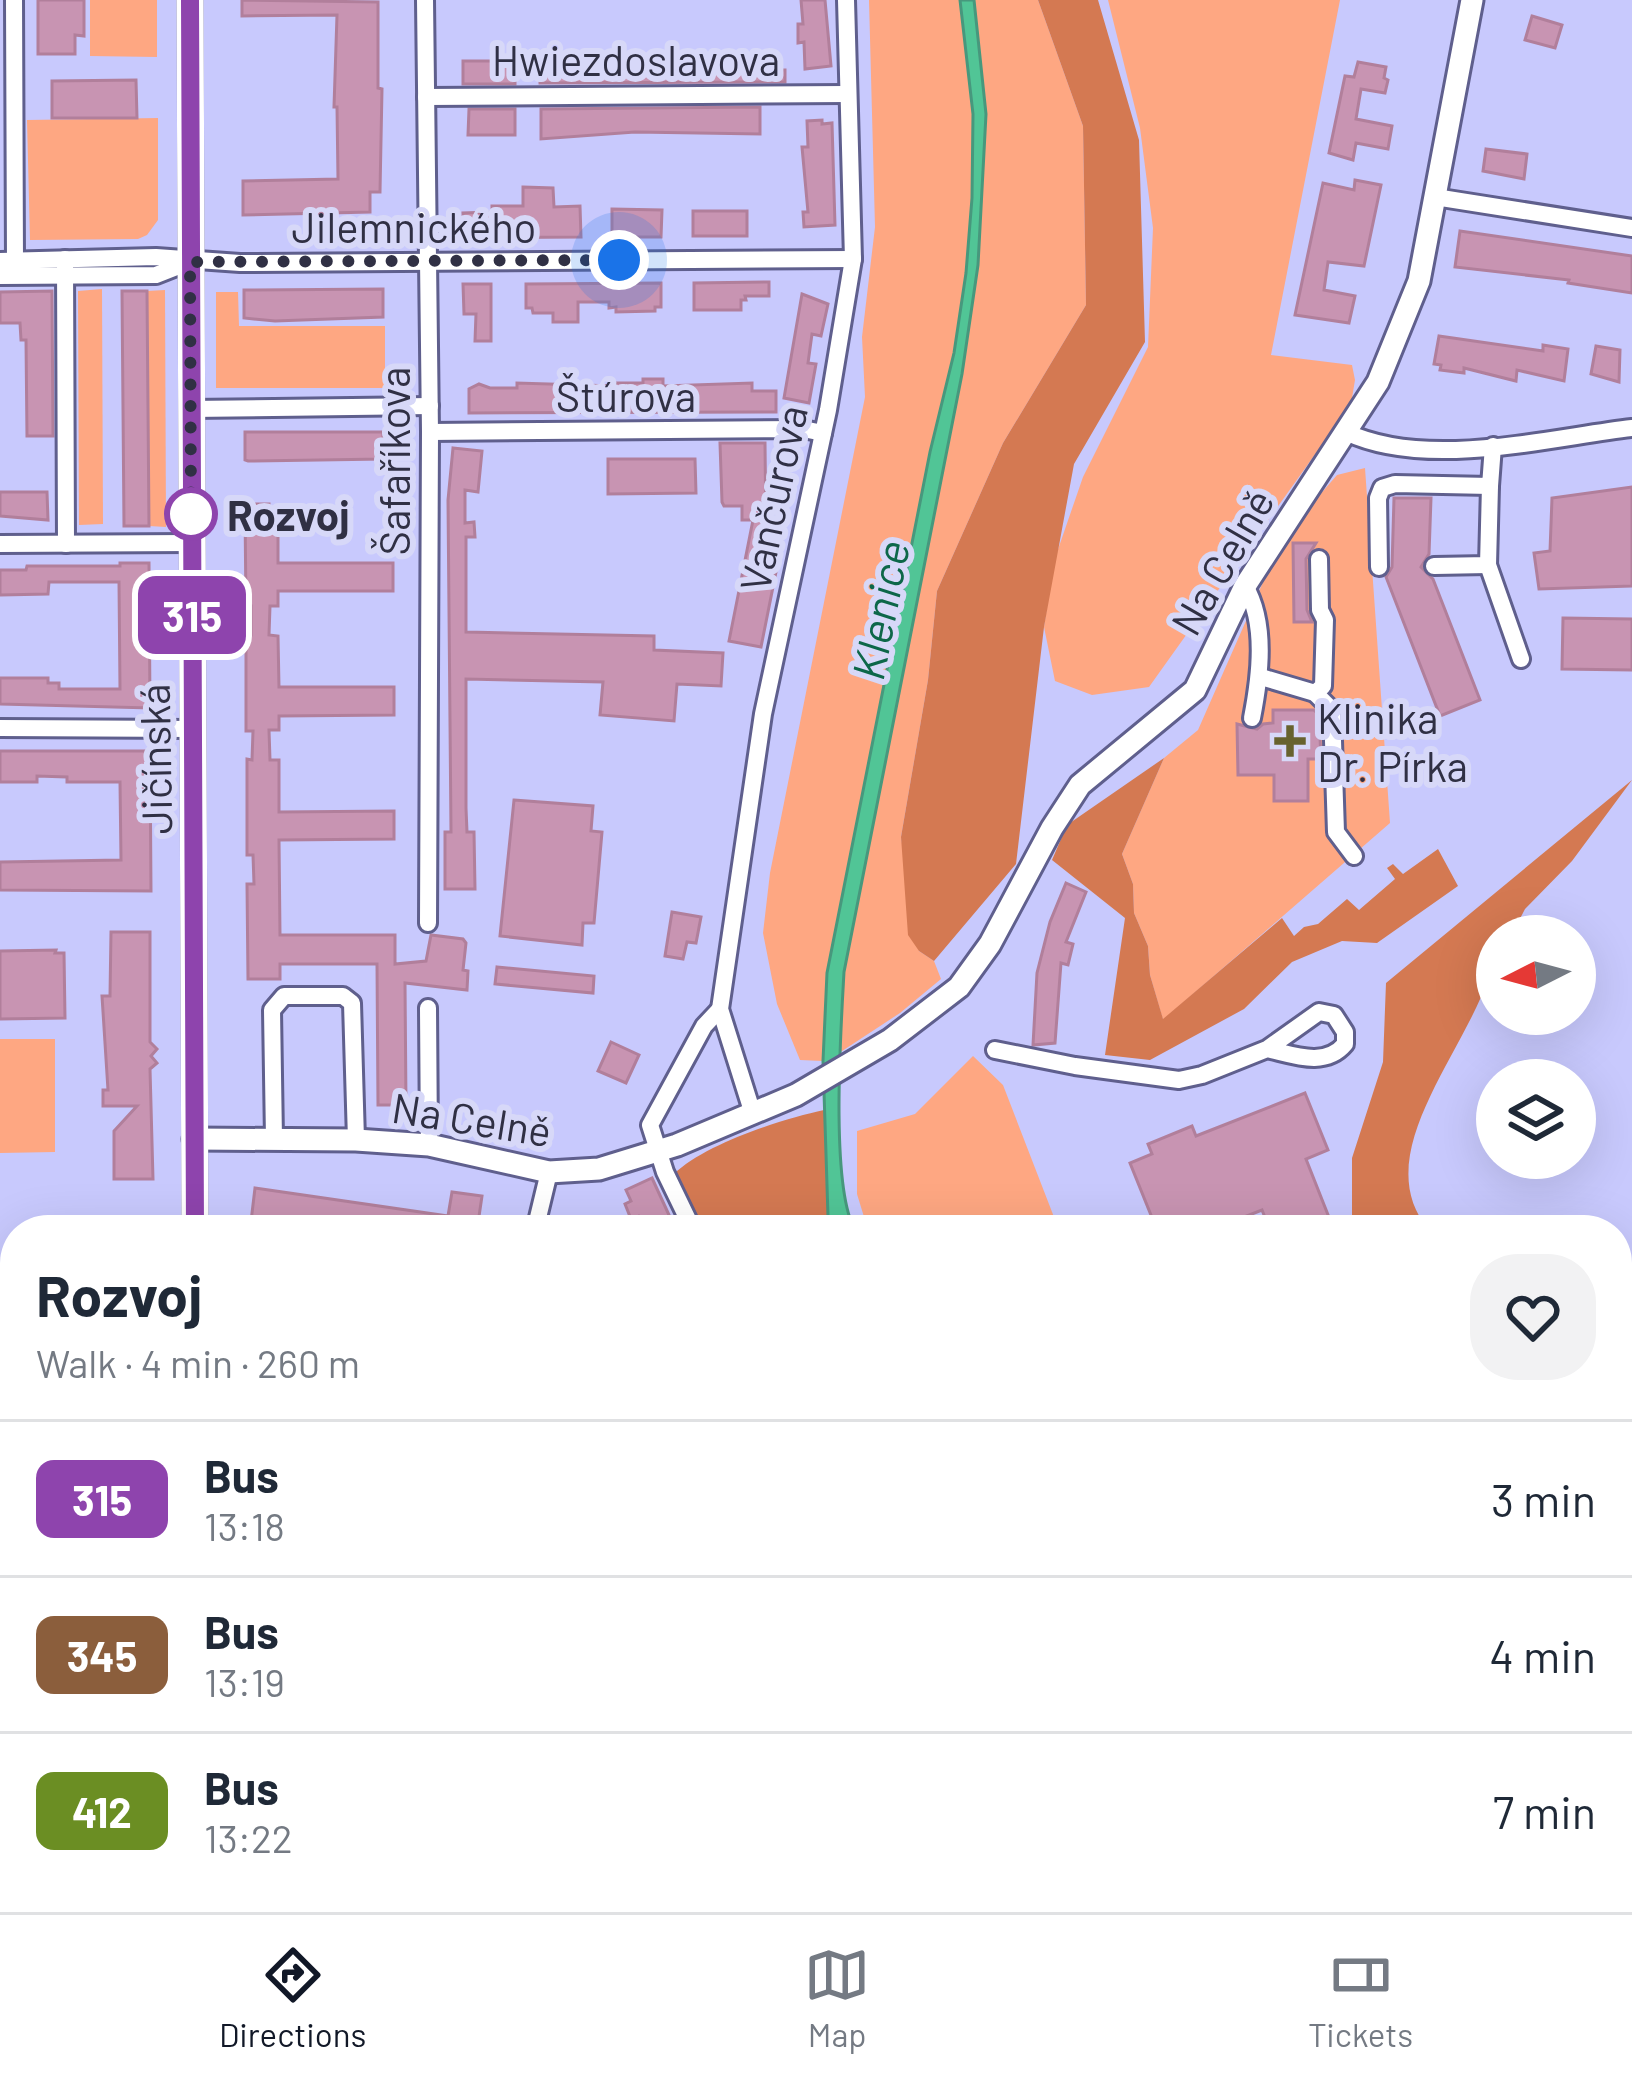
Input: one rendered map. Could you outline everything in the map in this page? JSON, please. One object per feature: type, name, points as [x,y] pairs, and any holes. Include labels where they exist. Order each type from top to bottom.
[{"type":"street","points":[[8,261],[6,98],[14,0]]},
{"type":"street","name":"Jičínská","points":[[190,0],[195,1215]]},
{"type":"street","name":"Šafaříkova","points":[[425,0],[430,406],[428,923]]},
{"type":"street","name":"Vančurova","points":[[754,1114],[720,1009],[763,714],[823,433],[853,259],[846,0]]},
{"type":"street","name":"Na Celně","points":[[194,1139],[429,1145],[549,1172],[599,1169],[796,1095],[931,1012],[959,987],[990,944],[1080,785],[1195,689],[1245,586],[1378,382],[1419,281],[1472,0]]},
{"type":"street","name":"Hwiezdoslavova","points":[[426,97],[847,94]]},
{"type":"street","points":[[1436,197],[1632,228]]},
{"type":"street","name":"Jilemnického","points":[[0,276],[156,256],[190,262],[853,259]]},
{"type":"street","name":"Jilemnického","points":[[8,261],[65,268]]},
{"type":"street","points":[[65,268],[66,544]]},
{"type":"street","points":[[190,409],[430,406]]},
{"type":"street","points":[[1346,432],[1410,449],[1493,446],[1632,428]]},
{"type":"street","name":"Štúrova","points":[[430,432],[823,433]]},
{"type":"street","points":[[1493,446],[1488,565],[1521,658]]},
{"type":"street","points":[[1379,567],[1378,498],[1382,488],[1395,484],[1490,486]]},
{"type":"street","points":[[0,544],[191,542]]},
{"type":"street","points":[[1315,693],[1324,686],[1319,559]]},
{"type":"street","points":[[1434,566],[1488,565]]},
{"type":"street","points":[[1245,586],[1255,602],[1261,677],[1252,718]]},
{"type":"street","points":[[1261,677],[1315,693],[1332,710],[1336,832],[1354,856]]},
{"type":"street","points":[[0,728],[194,729]]},
{"type":"street","points":[[274,1139],[272,1010],[284,996],[343,996],[352,1004],[356,1140]]},
{"type":"street","points":[[428,1008],[429,1145]]},
{"type":"street","name":"Vančurova","points":[[656,1151],[650,1125],[704,1026],[720,1009]]},
{"type":"street","points":[[995,1050],[1053,1063],[1179,1079],[1202,1075],[1267,1049]]},
{"type":"street","points":[[656,1151],[686,1215]]},
{"type":"street","points":[[539,1215],[549,1172]]},
{"type":"shaded area","points":[[90,0],[157,0],[157,57],[90,56]]},
{"type":"shaded area","points":[[869,0],[960,0],[973,114],[972,198],[954,353],[930,452],[827,973],[823,1061],[800,1060],[777,1004],[763,933],[770,873],[865,397],[862,337],[875,227]]},
{"type":"shaded area","points":[[960,0],[974,0],[986,114],[978,265],[962,374],[844,972],[840,1144],[849,1215],[828,1215],[823,1061],[827,973],[930,452],[954,353],[972,198],[973,114]]},
{"type":"shaded area","points":[[974,0],[1038,0],[1083,126],[1086,305],[1003,443],[937,591],[928,680],[901,837],[919,951],[934,961],[941,979],[839,1053],[844,972],[962,374],[978,265],[986,114]]},
{"type":"shaded area","points":[[1038,0],[1098,0],[1139,140],[1145,342],[1074,464],[1044,627],[1016,864],[934,961],[908,935],[901,837],[928,680],[937,591],[1003,443],[1086,305],[1083,126]]},
{"type":"shaded area","points":[[1108,0],[1340,0],[1271,355],[1352,365],[1355,380],[1351,404],[1149,687],[1092,695],[1055,681],[1044,627],[1054,561],[1083,477],[1148,347],[1153,228],[1140,128]]},
{"type":"shaded area","points":[[158,118],[158,220],[147,235],[138,239],[30,240],[27,120]]},
{"type":"shaded area","points":[[102,289],[103,524],[79,525],[78,291]]},
{"type":"shaded area","points":[[165,290],[166,527],[149,526],[147,291]]},
{"type":"shaded area","points":[[216,292],[238,292],[239,326],[385,326],[385,388],[216,388]]},
{"type":"shaded area","points":[[1365,468],[1390,823],[1163,1020],[1122,854],[1164,758],[1198,730],[1267,573],[1311,505],[1337,475]]},
{"type":"shaded area","points":[[1164,758],[1122,854],[1163,1019],[1282,918],[1294,936],[1318,924],[1347,899],[1359,910],[1395,879],[1387,868],[1393,864],[1403,874],[1438,849],[1458,886],[1377,943],[1342,941],[1292,962],[1244,1009],[1150,1060],[1105,1055],[1125,918],[1052,860],[1067,825]]},
{"type":"shaded area","points":[[1632,780],[1572,861],[1522,915],[1476,915],[1476,1008],[1436,1084],[1409,1161],[1411,1197],[1421,1215],[1352,1215],[1352,1158],[1383,1062],[1386,983]]},
{"type":"shaded area","points":[[0,1039],[55,1039],[55,1152],[0,1153]]},
{"type":"shaded area","points":[[973,1056],[1003,1085],[1053,1215],[863,1215],[857,1194],[857,1131],[915,1114]]},
{"type":"shaded area","points":[[824,1110],[828,1215],[694,1215],[674,1174],[724,1143]]},
{"type":"building","points":[[38,0],[84,0],[84,36],[75,35],[75,54],[38,54]]},
{"type":"building","points":[[242,0],[378,2],[380,192],[370,192],[370,212],[243,215],[243,181],[338,179],[337,15],[242,16]]},
{"type":"building","points":[[801,0],[825,0],[831,66],[805,69],[804,42],[798,43],[798,24],[803,24]]},
{"type":"building","points":[[1532,16],[1562,25],[1555,48],[1525,40]]},
{"type":"building","points":[[620,55],[761,59],[761,70],[785,70],[785,82],[540,83],[539,60],[620,59]]},
{"type":"building","points":[[463,61],[515,61],[515,84],[463,84]]},
{"type":"building","points":[[1358,62],[1386,67],[1384,78],[1388,80],[1385,93],[1361,89],[1356,119],[1392,126],[1388,149],[1356,143],[1353,160],[1329,153],[1345,76],[1354,77]]},
{"type":"building","points":[[136,80],[137,118],[52,118],[52,81]]},
{"type":"building","points":[[760,107],[760,134],[635,132],[541,139],[541,109]]},
{"type":"building","points":[[469,109],[515,109],[515,135],[468,135]]},
{"type":"building","points":[[822,120],[822,124],[832,123],[835,225],[804,227],[803,212],[808,212],[802,147],[808,147],[807,121]]},
{"type":"building","points":[[1486,149],[1527,154],[1524,179],[1483,171]]},
{"type":"building","points":[[1355,180],[1381,185],[1364,266],[1328,262],[1324,290],[1355,296],[1349,323],[1295,315],[1323,183],[1354,190]]},
{"type":"building","points":[[523,187],[553,188],[554,207],[580,206],[581,237],[464,238],[463,213],[523,206]]},
{"type":"building","points":[[612,209],[662,210],[661,237],[612,237]]},
{"type":"building","points":[[693,211],[747,211],[747,236],[693,236]]},
{"type":"building","points":[[1460,231],[1632,256],[1632,293],[1569,280],[1455,267]]},
{"type":"building","points":[[769,282],[769,296],[745,296],[741,310],[694,310],[694,283]]},
{"type":"building","points":[[661,283],[661,307],[655,311],[616,312],[609,302],[578,302],[578,322],[553,322],[553,313],[533,313],[526,308],[526,284]]},
{"type":"building","points":[[463,284],[491,284],[491,341],[475,341],[476,314],[464,314]]},
{"type":"building","points":[[383,289],[383,317],[244,318],[244,290]]},
{"type":"building","points":[[52,291],[53,436],[27,436],[26,340],[21,340],[20,323],[0,323],[0,292]]},
{"type":"building","points":[[122,291],[147,291],[149,526],[124,526]]},
{"type":"building","points":[[802,294],[828,304],[821,336],[812,334],[808,363],[816,364],[809,403],[784,398]]},
{"type":"building","points":[[1439,336],[1543,351],[1543,345],[1568,349],[1564,381],[1517,370],[1516,381],[1464,368],[1464,373],[1440,370],[1441,365],[1434,364]]},
{"type":"building","points":[[1596,346],[1620,350],[1619,382],[1591,374]]},
{"type":"building","points":[[643,379],[663,379],[663,386],[752,383],[752,391],[776,391],[776,412],[469,413],[469,389],[479,384],[490,388],[517,388],[517,383],[615,386],[643,383]]},
{"type":"building","points":[[245,432],[383,432],[383,459],[248,461]]},
{"type":"building","points":[[720,443],[765,443],[766,539],[782,542],[761,647],[729,641],[753,520],[742,520],[742,506],[722,502]]},
{"type":"building","points":[[453,448],[482,451],[478,492],[465,490],[465,523],[474,522],[475,537],[466,537],[466,632],[654,636],[654,650],[723,653],[721,686],[677,684],[674,721],[600,715],[603,682],[466,679],[467,832],[474,832],[475,889],[445,889],[445,832],[451,832],[448,500]]},
{"type":"building","points":[[608,459],[695,459],[696,493],[608,494]]},
{"type":"building","points":[[1632,487],[1632,586],[1539,589],[1534,553],[1550,551],[1552,498]]},
{"type":"building","points":[[0,492],[47,492],[48,520],[0,516]]},
{"type":"building","points":[[1394,498],[1431,498],[1429,554],[1421,567],[1433,579],[1480,700],[1440,716],[1386,577],[1392,567]]},
{"type":"building","points":[[251,504],[269,504],[269,511],[278,511],[278,563],[393,563],[393,591],[278,591],[278,606],[270,606],[269,635],[278,636],[279,687],[394,687],[394,715],[279,716],[279,730],[269,730],[270,760],[279,760],[279,812],[394,811],[394,839],[279,840],[280,935],[395,935],[395,964],[426,961],[431,935],[466,943],[467,990],[405,983],[406,1105],[378,1105],[377,964],[280,964],[280,979],[248,979],[247,884],[254,884],[253,855],[247,855],[247,759],[252,760],[253,731],[246,731],[246,635],[251,635],[251,606],[246,606],[245,511],[251,511]]},
{"type":"building","points":[[1293,543],[1316,543],[1306,559],[1307,610],[1312,622],[1294,622]]},
{"type":"building","points":[[149,563],[150,708],[0,704],[0,678],[48,678],[48,683],[59,683],[59,689],[120,689],[119,582],[49,582],[48,594],[0,595],[0,570]]},
{"type":"building","points":[[1563,618],[1632,619],[1632,670],[1562,669]]},
{"type":"building","points":[[1273,710],[1314,710],[1319,715],[1321,759],[1308,759],[1308,801],[1274,801],[1274,775],[1238,775],[1237,724],[1257,729],[1273,723]]},
{"type":"building","points":[[0,751],[150,751],[151,891],[0,890],[0,862],[121,860],[120,782],[67,782],[67,777],[37,776],[37,782],[0,782]]},
{"type":"building","points":[[514,800],[593,806],[591,831],[602,832],[594,923],[583,923],[582,945],[500,936]]},
{"type":"building","points":[[1066,883],[1086,892],[1066,942],[1073,944],[1068,965],[1061,963],[1055,1043],[1033,1045],[1037,973]]},
{"type":"building","points":[[672,912],[701,917],[696,943],[687,942],[683,959],[665,956]]},
{"type":"building","points":[[111,932],[150,932],[150,1042],[157,1049],[151,1056],[157,1063],[150,1069],[153,1179],[114,1179],[114,1131],[137,1106],[103,1106],[103,1090],[108,1090],[102,996],[110,996]]},
{"type":"building","points":[[0,951],[64,953],[65,1018],[0,1019]]},
{"type":"building","points":[[497,967],[594,976],[593,993],[495,984]]},
{"type":"building","points":[[611,1042],[639,1055],[626,1083],[598,1071]]},
{"type":"building","points":[[1305,1093],[1328,1150],[1306,1159],[1328,1215],[1264,1215],[1262,1210],[1249,1215],[1151,1215],[1130,1163],[1152,1154],[1148,1144],[1192,1126],[1196,1136]]},
{"type":"building","points":[[652,1178],[669,1215],[629,1215],[626,1190]]},
{"type":"building","points":[[255,1188],[441,1215],[252,1215]]},
{"type":"building","points":[[452,1192],[482,1196],[479,1215],[448,1215]]},
{"type":"bus line","name":"315","points":[[190,0],[195,1215]]},
{"type":"place","name":"Rozvoj","points":[[191,514]]},
{"type":"place","name":"Klinika Dr. Pírka","points":[[1290,741]]},
{"type":"route","points":[[191,514],[190,262],[619,260]]},
{"type":"water label","name":"Klenice","points":[[879,610]]}]
